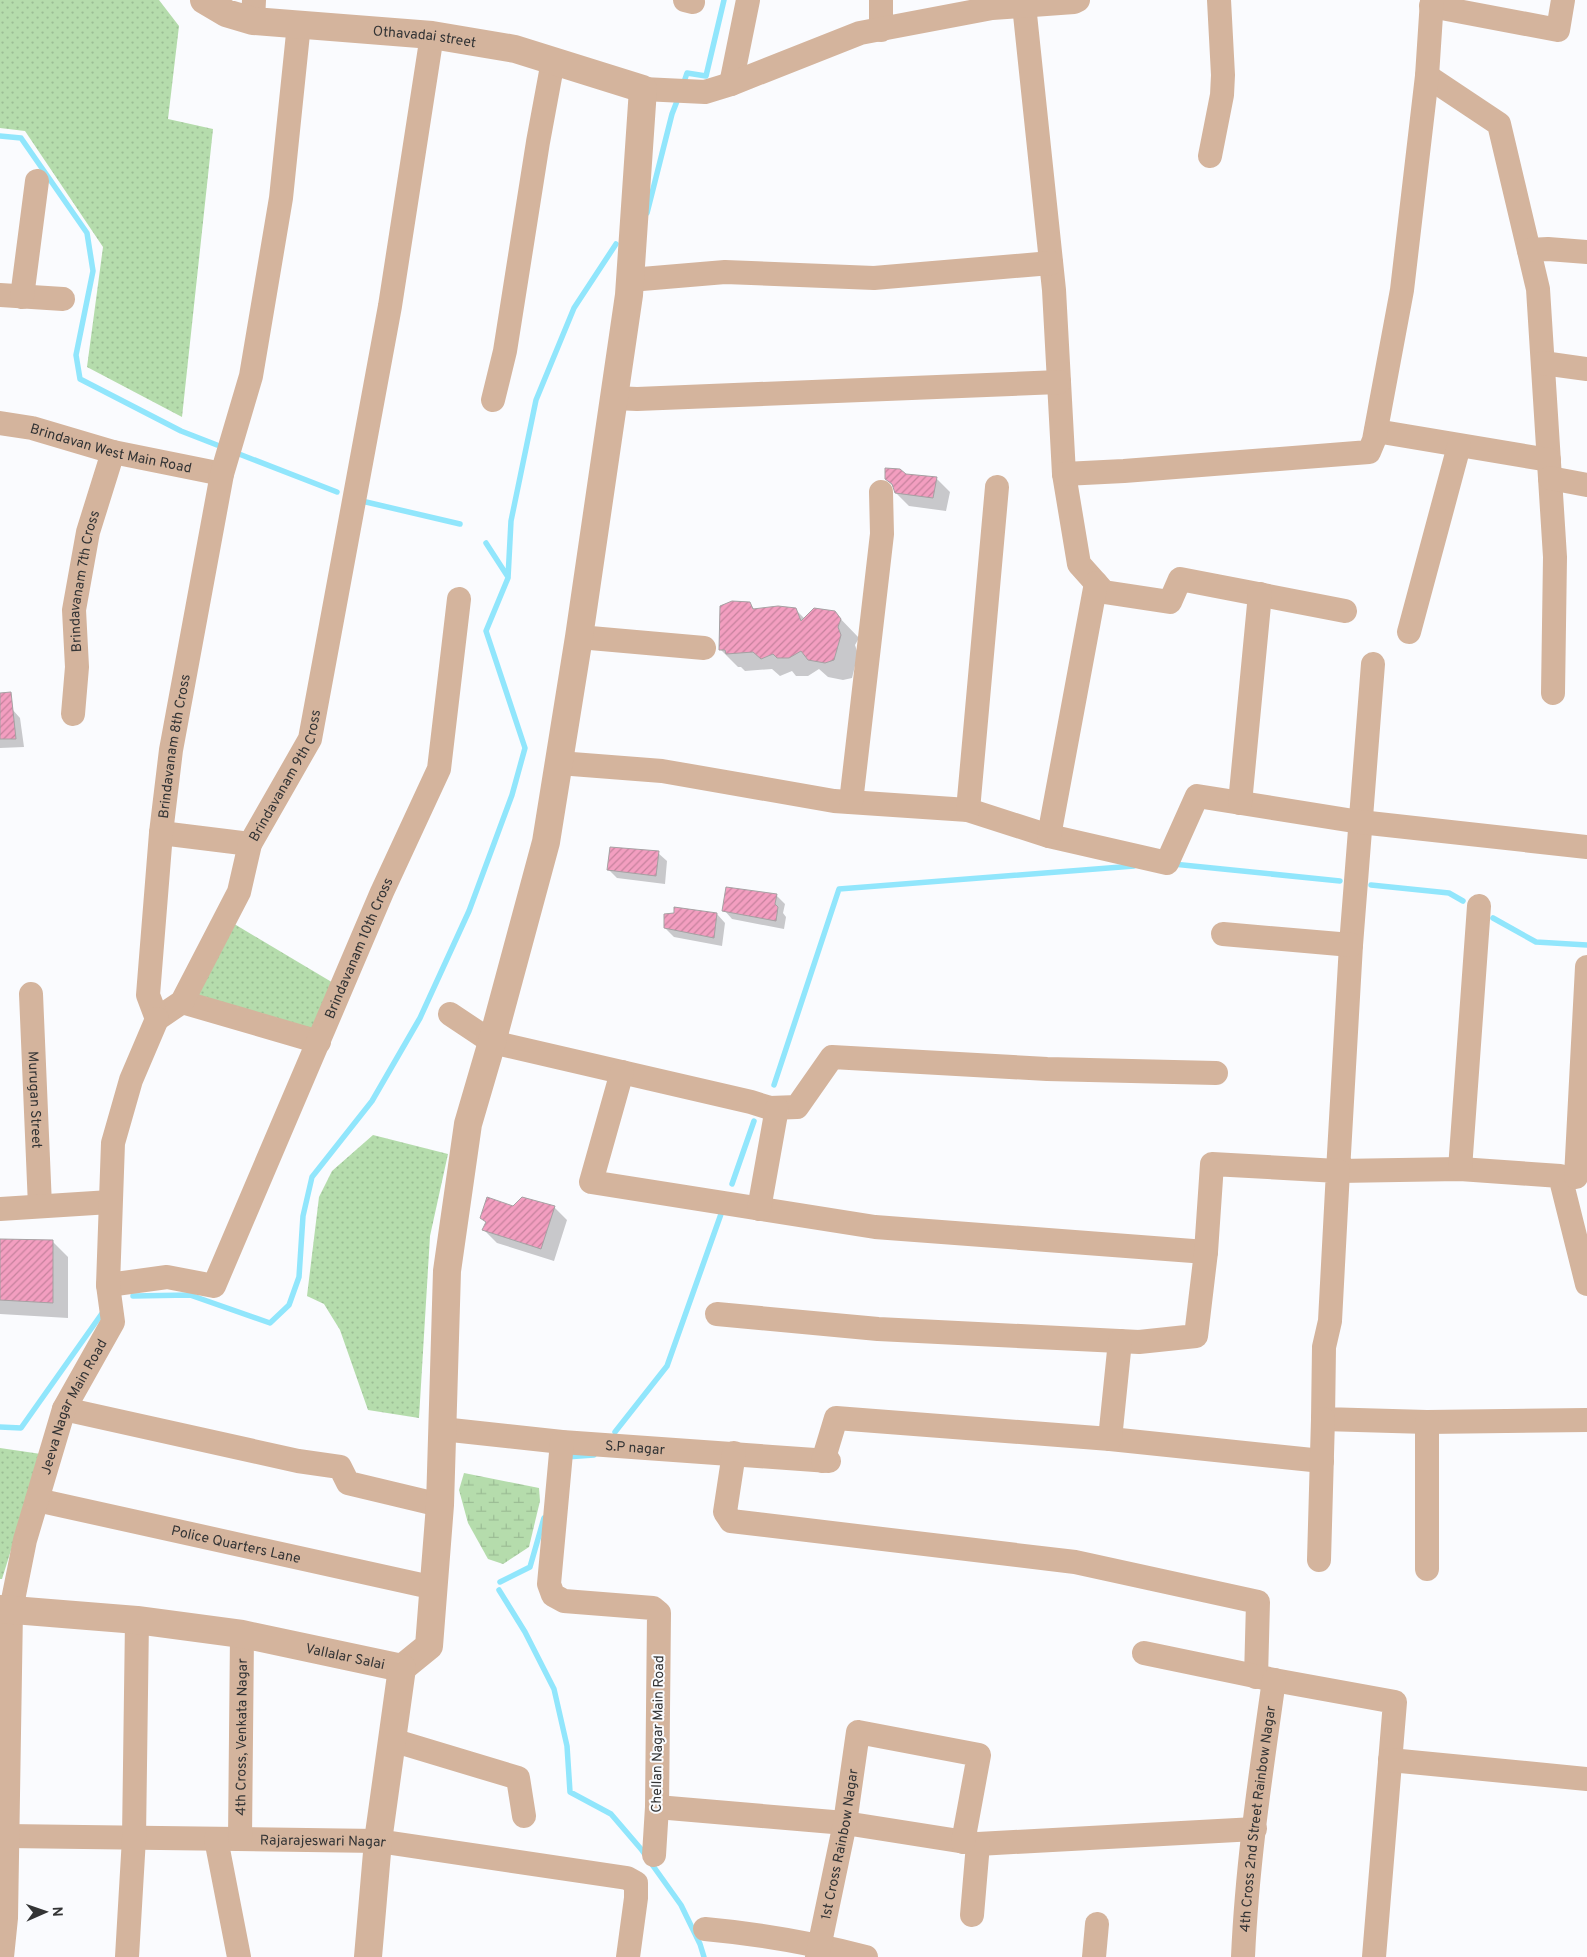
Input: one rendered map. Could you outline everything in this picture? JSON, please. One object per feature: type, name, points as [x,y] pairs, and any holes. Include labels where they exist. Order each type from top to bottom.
[{"type":"street","name":"Othavadai street","points":[[204,0],[226,14],[254,10],[299,24],[432,35],[515,49],[652,89]]},
{"type":"street","points":[[731,84],[748,0]]},
{"type":"street","points":[[881,0],[881,30]]},
{"type":"street","points":[[402,1668],[429,1646],[440,1505],[447,1271],[468,1124],[546,842],[579,637],[614,398],[652,89],[705,92],[731,84],[860,34],[999,4],[1024,5],[1074,2],[1078,0]]},
{"type":"street","points":[[1210,156],[1222,95],[1223,75],[1219,0]]},
{"type":"street","points":[[1064,474],[1368,452],[1376,432],[1402,290],[1427,76],[1431,3],[1558,30],[1563,0]]},
{"type":"street","points":[[1024,5],[1051,264],[1064,474],[1079,564],[1104,592],[1170,602],[1180,579],[1345,611]]},
{"type":"street","name":"Brindavanam 8th Cross","points":[[157,1019],[148,994],[161,833],[171,750],[222,474],[252,376],[281,198],[299,24]]},
{"type":"street","name":"Brindavanam 9th Cross","points":[[157,1019],[182,1002],[239,892],[250,844],[310,739],[390,306],[432,35]]},
{"type":"street","points":[[493,400],[505,351],[538,142],[553,61]]},
{"type":"street","points":[[1427,76],[1499,124],[1538,289],[1555,557],[1553,693]]},
{"type":"street","points":[[37,180],[11,296],[63,299]]},
{"type":"street","points":[[1529,250],[1548,249],[1587,252]]},
{"type":"street","points":[[630,280],[725,272],[874,278],[1051,264]]},
{"type":"street","points":[[1543,363],[1587,369]]},
{"type":"street","points":[[614,398],[637,399],[1059,382]]},
{"type":"street","name":"Brindavan West Main Road","points":[[0,423],[32,428],[113,452],[222,474]]},
{"type":"street","points":[[1376,432],[1459,446],[1550,469],[1587,485]]},
{"type":"street","points":[[1409,632],[1459,446]]},
{"type":"street","name":"Brindavanam 7th Cross","points":[[73,714],[77,667],[74,610],[88,532],[113,452]]},
{"type":"street","points":[[968,810],[998,488]]},
{"type":"street","points":[[851,802],[882,534],[881,492]]},
{"type":"street","points":[[1049,836],[1096,584]]},
{"type":"street","points":[[1240,803],[1260,594]]},
{"type":"street","name":"Brindavanam 10th Cross","points":[[108,1285],[167,1277],[214,1286],[382,892],[439,769],[459,599]]},
{"type":"street","points":[[579,637],[704,648]]},
{"type":"street","points":[[1319,1560],[1324,1347],[1330,1321],[1350,945],[1373,664]]},
{"type":"street","points":[[559,763],[662,771],[851,802],[968,810],[1049,836],[1167,863],[1197,796],[1360,822],[1587,847]]},
{"type":"street","points":[[161,833],[250,844]]},
{"type":"street","points":[[1460,1169],[1479,906]]},
{"type":"street","points":[[1223,934],[1350,945]]},
{"type":"street","points":[[1587,967],[1585,1044],[1574,1177],[1587,1284]]},
{"type":"street","name":"Murugan Street","points":[[32,994],[40,1206]]},
{"type":"street","points":[[182,1002],[319,1042]]},
{"type":"street","points":[[450,1014],[492,1042],[770,1108],[797,1106],[832,1056],[1048,1069],[1216,1073]]},
{"type":"street","name":"Jeeva Nagar Main Road","points":[[2,1957],[6,1836],[6,1610],[64,1409],[113,1322],[108,1285],[113,1143],[131,1080],[157,1019]]},
{"type":"street","points":[[622,1072],[591,1182],[875,1227],[1206,1252]]},
{"type":"street","points":[[759,1208],[777,1108]]},
{"type":"street","points":[[717,1314],[878,1329],[1140,1342],[1196,1336],[1206,1252],[1212,1164],[1338,1171],[1460,1169],[1574,1177]]},
{"type":"street","points":[[0,1209],[110,1202]]},
{"type":"street","points":[[1120,1341],[1110,1439],[1322,1461]]},
{"type":"street","points":[[64,1409],[298,1461],[340,1467],[348,1483],[440,1505]]},
{"type":"street","name":"S.P nagar","points":[[442,1428],[562,1442],[826,1461],[836,1418],[1110,1439]]},
{"type":"street","points":[[1323,1419],[1427,1422],[1587,1420]]},
{"type":"street","points":[[1427,1422],[1427,1569]]},
{"type":"street","name":"Chellan Nagar Main Road","points":[[562,1442],[549,1584],[553,1595],[564,1600],[653,1608],[659,1613],[654,1855]]},
{"type":"street","name":"4th Cross 2nd Street Rainbow Nagar","points":[[734,1453],[724,1512],[731,1521],[1075,1562],[1258,1602],[1265,1679],[1255,1829],[1245,1918],[1243,1957]]},
{"type":"street","name":"Police Quarters Lane","points":[[37,1500],[435,1588]]},
{"type":"street","name":"Vallalar Salai","points":[[6,1610],[137,1620],[242,1634],[402,1668],[378,1841],[368,1957]]},
{"type":"street","points":[[127,1957],[134,1838],[137,1620]]},
{"type":"street","name":"4th Cross, Venkata Nagar","points":[[240,1839],[242,1634]]},
{"type":"street","points":[[1144,1653],[1265,1679],[1395,1702],[1374,1957]]},
{"type":"street","name":"1st Cross Rainbow Nagar","points":[[818,1951],[845,1823],[858,1732],[979,1755],[970,1843]]},
{"type":"street","points":[[392,1740],[518,1778],[524,1816]]},
{"type":"street","points":[[1390,1760],[1587,1779]]},
{"type":"street","points":[[656,1808],[845,1823],[970,1843],[1255,1829]]},
{"type":"street","name":"Rajarajeswari Nagar","points":[[6,1836],[378,1841],[627,1878],[636,1883],[636,1898],[628,1957]]},
{"type":"street","points":[[216,1839],[238,1957]]},
{"type":"street","points":[[970,1843],[972,1915]]},
{"type":"street","points":[[1094,1957],[1096,1924]]},
{"type":"street","points":[[705,1929],[756,1934],[818,1951],[866,1957]]},
{"type":"green space","points":[[0,0],[159,0],[179,26],[168,119],[213,129],[182,417],[87,367],[103,247],[25,131],[0,128]]},
{"type":"green space","points":[[231,922],[335,984],[313,1031],[196,996]]},
{"type":"green space","points":[[373,1135],[448,1154],[430,1236],[419,1418],[368,1410],[340,1330],[324,1304],[307,1296],[319,1197],[332,1171]]},
{"type":"green space","points":[[0,1448],[41,1454],[2,1579],[0,1579]]},
{"type":"green space","points":[[464,1473],[539,1488],[540,1501],[529,1547],[503,1564],[488,1559],[468,1523],[459,1490]]},
{"type":"building","points":[[885,468],[900,469],[906,474],[937,477],[933,498],[895,493],[892,484],[885,479]]},
{"type":"building","points":[[732,601],[750,602],[753,609],[778,606],[796,608],[801,621],[814,608],[835,611],[841,619],[838,627],[841,635],[834,660],[825,663],[808,660],[801,651],[789,658],[777,658],[773,654],[761,659],[753,652],[726,654],[725,650],[719,650],[720,606]]},
{"type":"building","points":[[11,692],[16,739],[0,739],[0,693]]},
{"type":"building","points":[[610,847],[659,851],[656,876],[607,870]]},
{"type":"building","points":[[726,887],[777,894],[775,904],[778,907],[776,921],[722,911]]},
{"type":"building","points":[[674,907],[717,913],[714,938],[664,928],[664,914],[674,913]]},
{"type":"building","points":[[487,1197],[513,1206],[522,1197],[555,1206],[541,1249],[482,1230],[486,1222],[480,1218]]},
{"type":"building","points":[[0,1239],[53,1240],[53,1303],[0,1300]]},
{"type":"waterway","points":[[683,85],[687,73],[706,76],[724,0]]},
{"type":"waterway","points":[[647,213],[672,114],[679,96]]},
{"type":"waterway","points":[[0,136],[21,138],[87,233],[93,271],[76,355],[80,379],[181,431],[217,445]]},
{"type":"waterway","points":[[133,1296],[190,1295],[270,1323],[289,1305],[299,1277],[303,1216],[312,1177],[372,1101],[420,1018],[469,911],[512,795],[525,748],[486,631],[508,578],[511,521],[536,400],[574,308],[616,244]]},
{"type":"waterway","points":[[239,454],[337,492]]},
{"type":"waterway","points":[[366,502],[460,524]]},
{"type":"waterway","points":[[486,543],[508,577]]},
{"type":"waterway","points":[[1173,864],[1340,881]]},
{"type":"waterway","points":[[774,1085],[839,889],[1134,866]]},
{"type":"waterway","points":[[1371,885],[1449,893],[1463,901]]},
{"type":"waterway","points":[[1493,918],[1536,942],[1587,945]]},
{"type":"waterway","points":[[732,1184],[754,1121]]},
{"type":"waterway","points":[[615,1432],[667,1366],[721,1214]]},
{"type":"waterway","points":[[0,1427],[21,1428],[103,1312]]},
{"type":"waterway","points":[[566,1457],[594,1455]]},
{"type":"waterway","points":[[500,1582],[530,1567],[544,1518]]},
{"type":"waterway","points":[[499,1590],[525,1632],[554,1689],[567,1746],[570,1792],[611,1814],[641,1849],[681,1905],[700,1944],[704,1957]]}]
